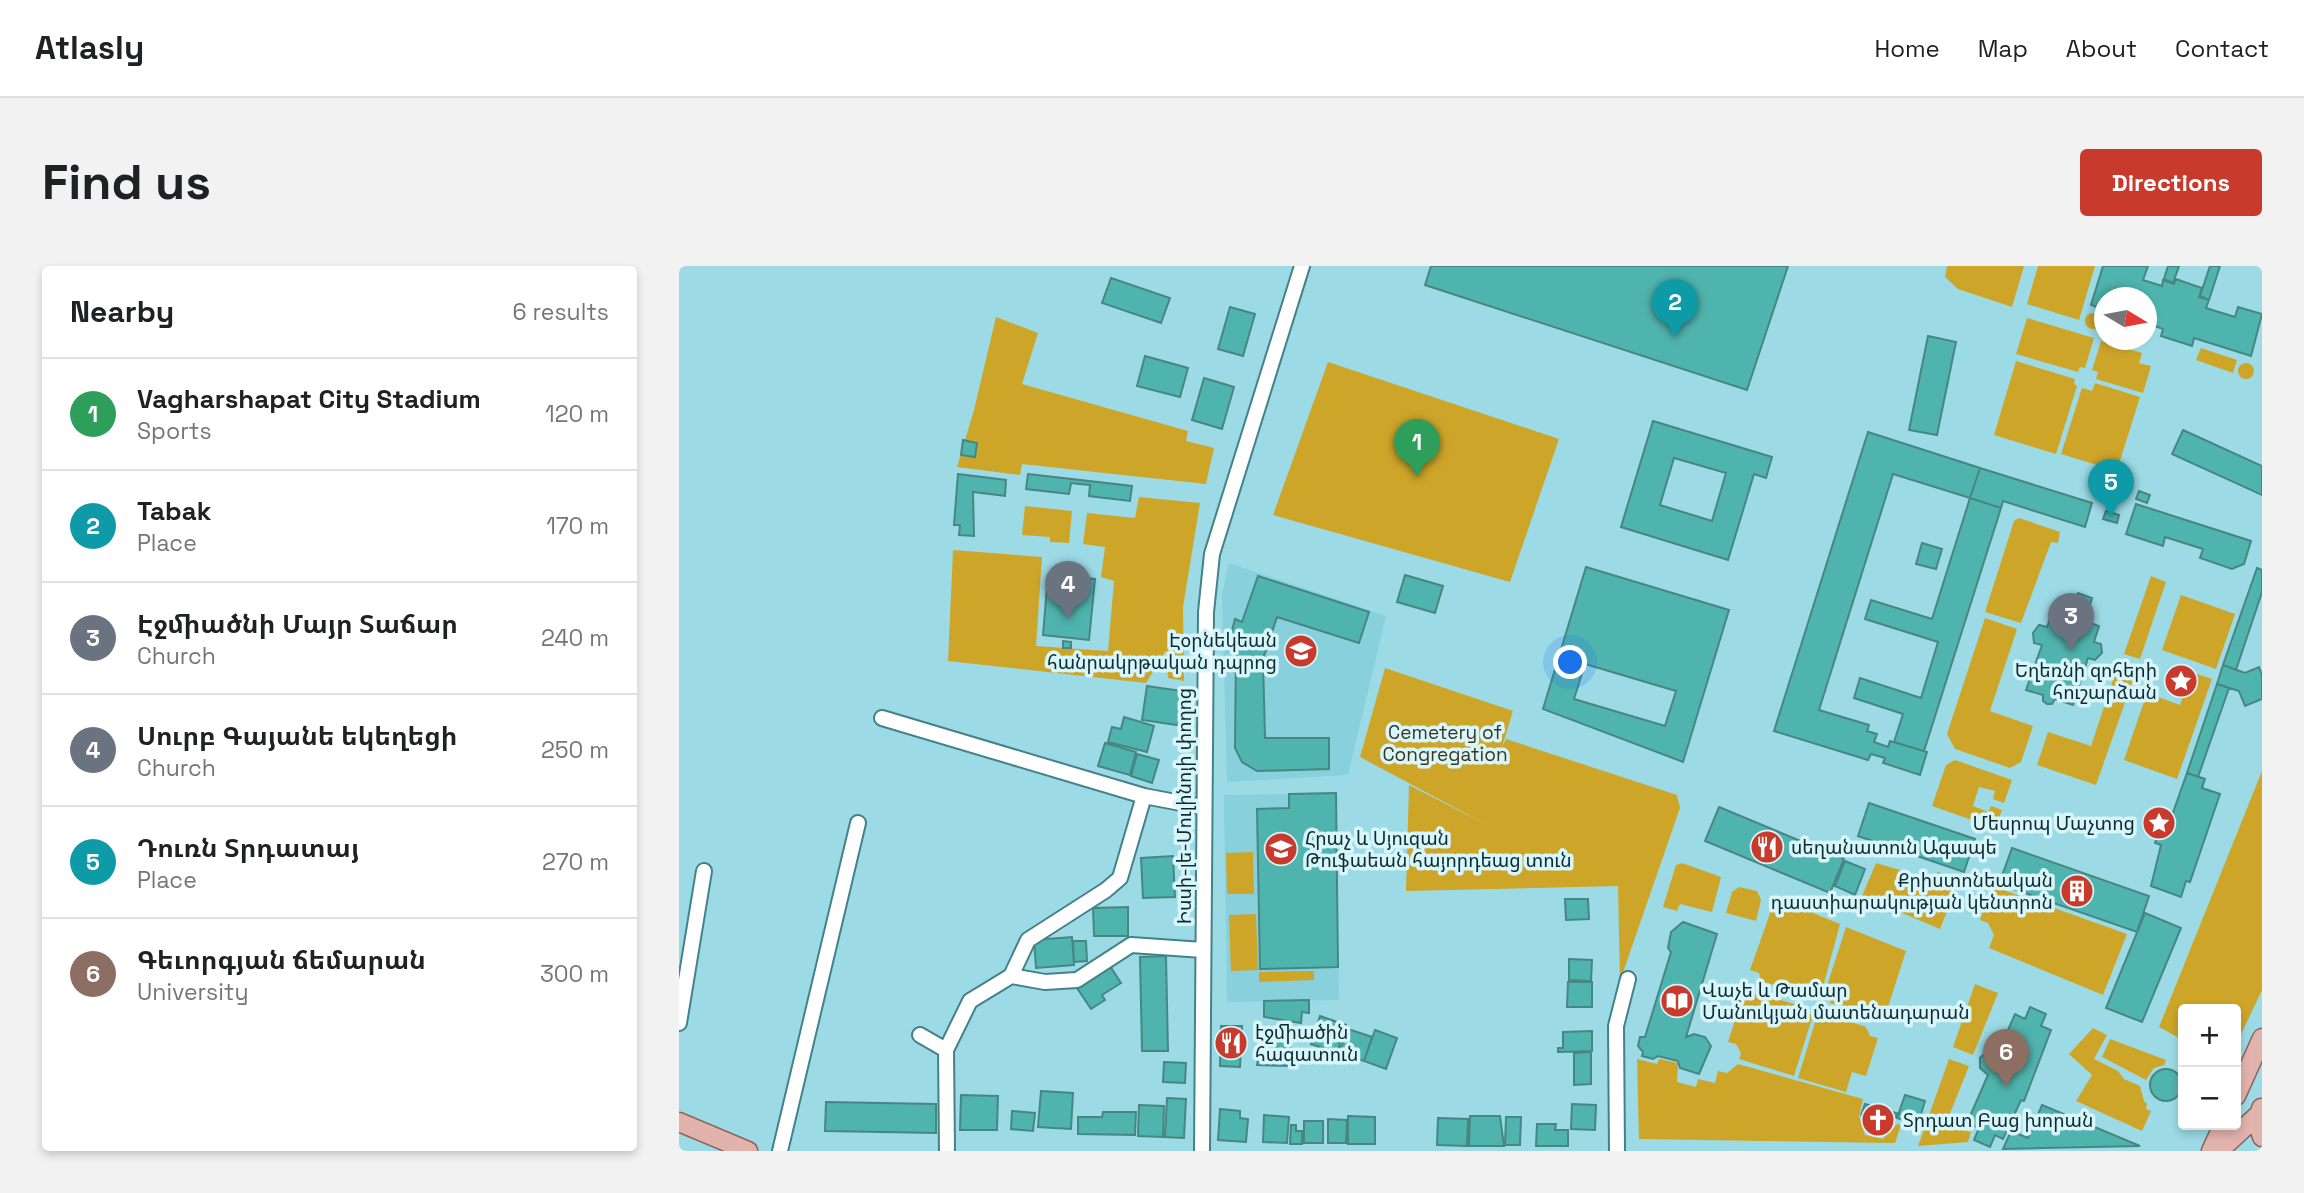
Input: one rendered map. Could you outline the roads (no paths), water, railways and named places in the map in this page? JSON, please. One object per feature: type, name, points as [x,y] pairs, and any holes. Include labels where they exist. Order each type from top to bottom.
[{"type":"main road","points":[[2241,1085],[2262,1038]]},
{"type":"main road","points":[[2260,1109],[2262,1137]]},
{"type":"main road","points":[[2219,1151],[2260,1109]]},
{"type":"main road","points":[[679,1122],[748,1151]]},
{"type":"main road","points":[[2211,1151],[2221,1130]]},
{"type":"street","name":"Իսսի-լե-Մուլինոյի փողոց","points":[[1202,1151],[1202,807],[1206,612],[1212,554],[1302,266]]},
{"type":"street","points":[[883,718],[1145,796],[1202,807]]},
{"type":"street","points":[[947,1151],[946,1050],[970,1001],[1011,976],[1028,940],[1106,890],[1120,878],[1145,796]]},
{"type":"street","points":[[780,1151],[858,823]]},
{"type":"street","points":[[679,1023],[704,871]]},
{"type":"street","points":[[1011,976],[1045,982],[1077,980],[1131,945],[1203,950]]},
{"type":"street","points":[[1617,1151],[1616,1026],[1628,979]]},
{"type":"street","points":[[920,1035],[946,1050]]},
{"type":"place","name":"Tabak","points":[[1675,337]]},
{"type":"place","name":"Vagharshapat City Stadium","points":[[1417,477]]},
{"type":"place","name":"Դուռն Տրդատայ","points":[[2111,517]]},
{"type":"place","name":"Սուրբ Գայանե եկեղեցի","points":[[1068,619]]},
{"type":"place","name":"Էօրնեկեան հանրակրթական դպրոց","points":[[1301,651]]},
{"type":"place","name":"Էջմիածնի Մայր Տաճար","points":[[2071,651]]},
{"type":"place","name":"Եղեռնի զոհերի հուշարձան","points":[[2181,681]]},
{"type":"place","name":"Մեսրոպ Մաչտոց","points":[[2159,823]]},
{"type":"place","name":"սեղանատուն Ագապե","points":[[1767,847]]},
{"type":"place","name":"Հրաչ և Սյուզան Թուֆաեան հայորդեաց տուն","points":[[1281,849]]},
{"type":"place","name":"Քրիստոնեական դաստիարակության կենտրոն","points":[[2077,891]]},
{"type":"place","name":"Վաչե և Թամար Մանուկյան մատենադարան","points":[[1677,1001]]},
{"type":"place","name":"էջմիածին հազատուն","points":[[1231,1043]]},
{"type":"place","name":"Գեւորգյան ճեմարան","points":[[2006,1087]]},
{"type":"place","name":"Տրդատ Բաց խորան","points":[[1878,1120]]},
{"type":"park label","name":"Cemetery of Congregation","points":[[1445,743]]}]
